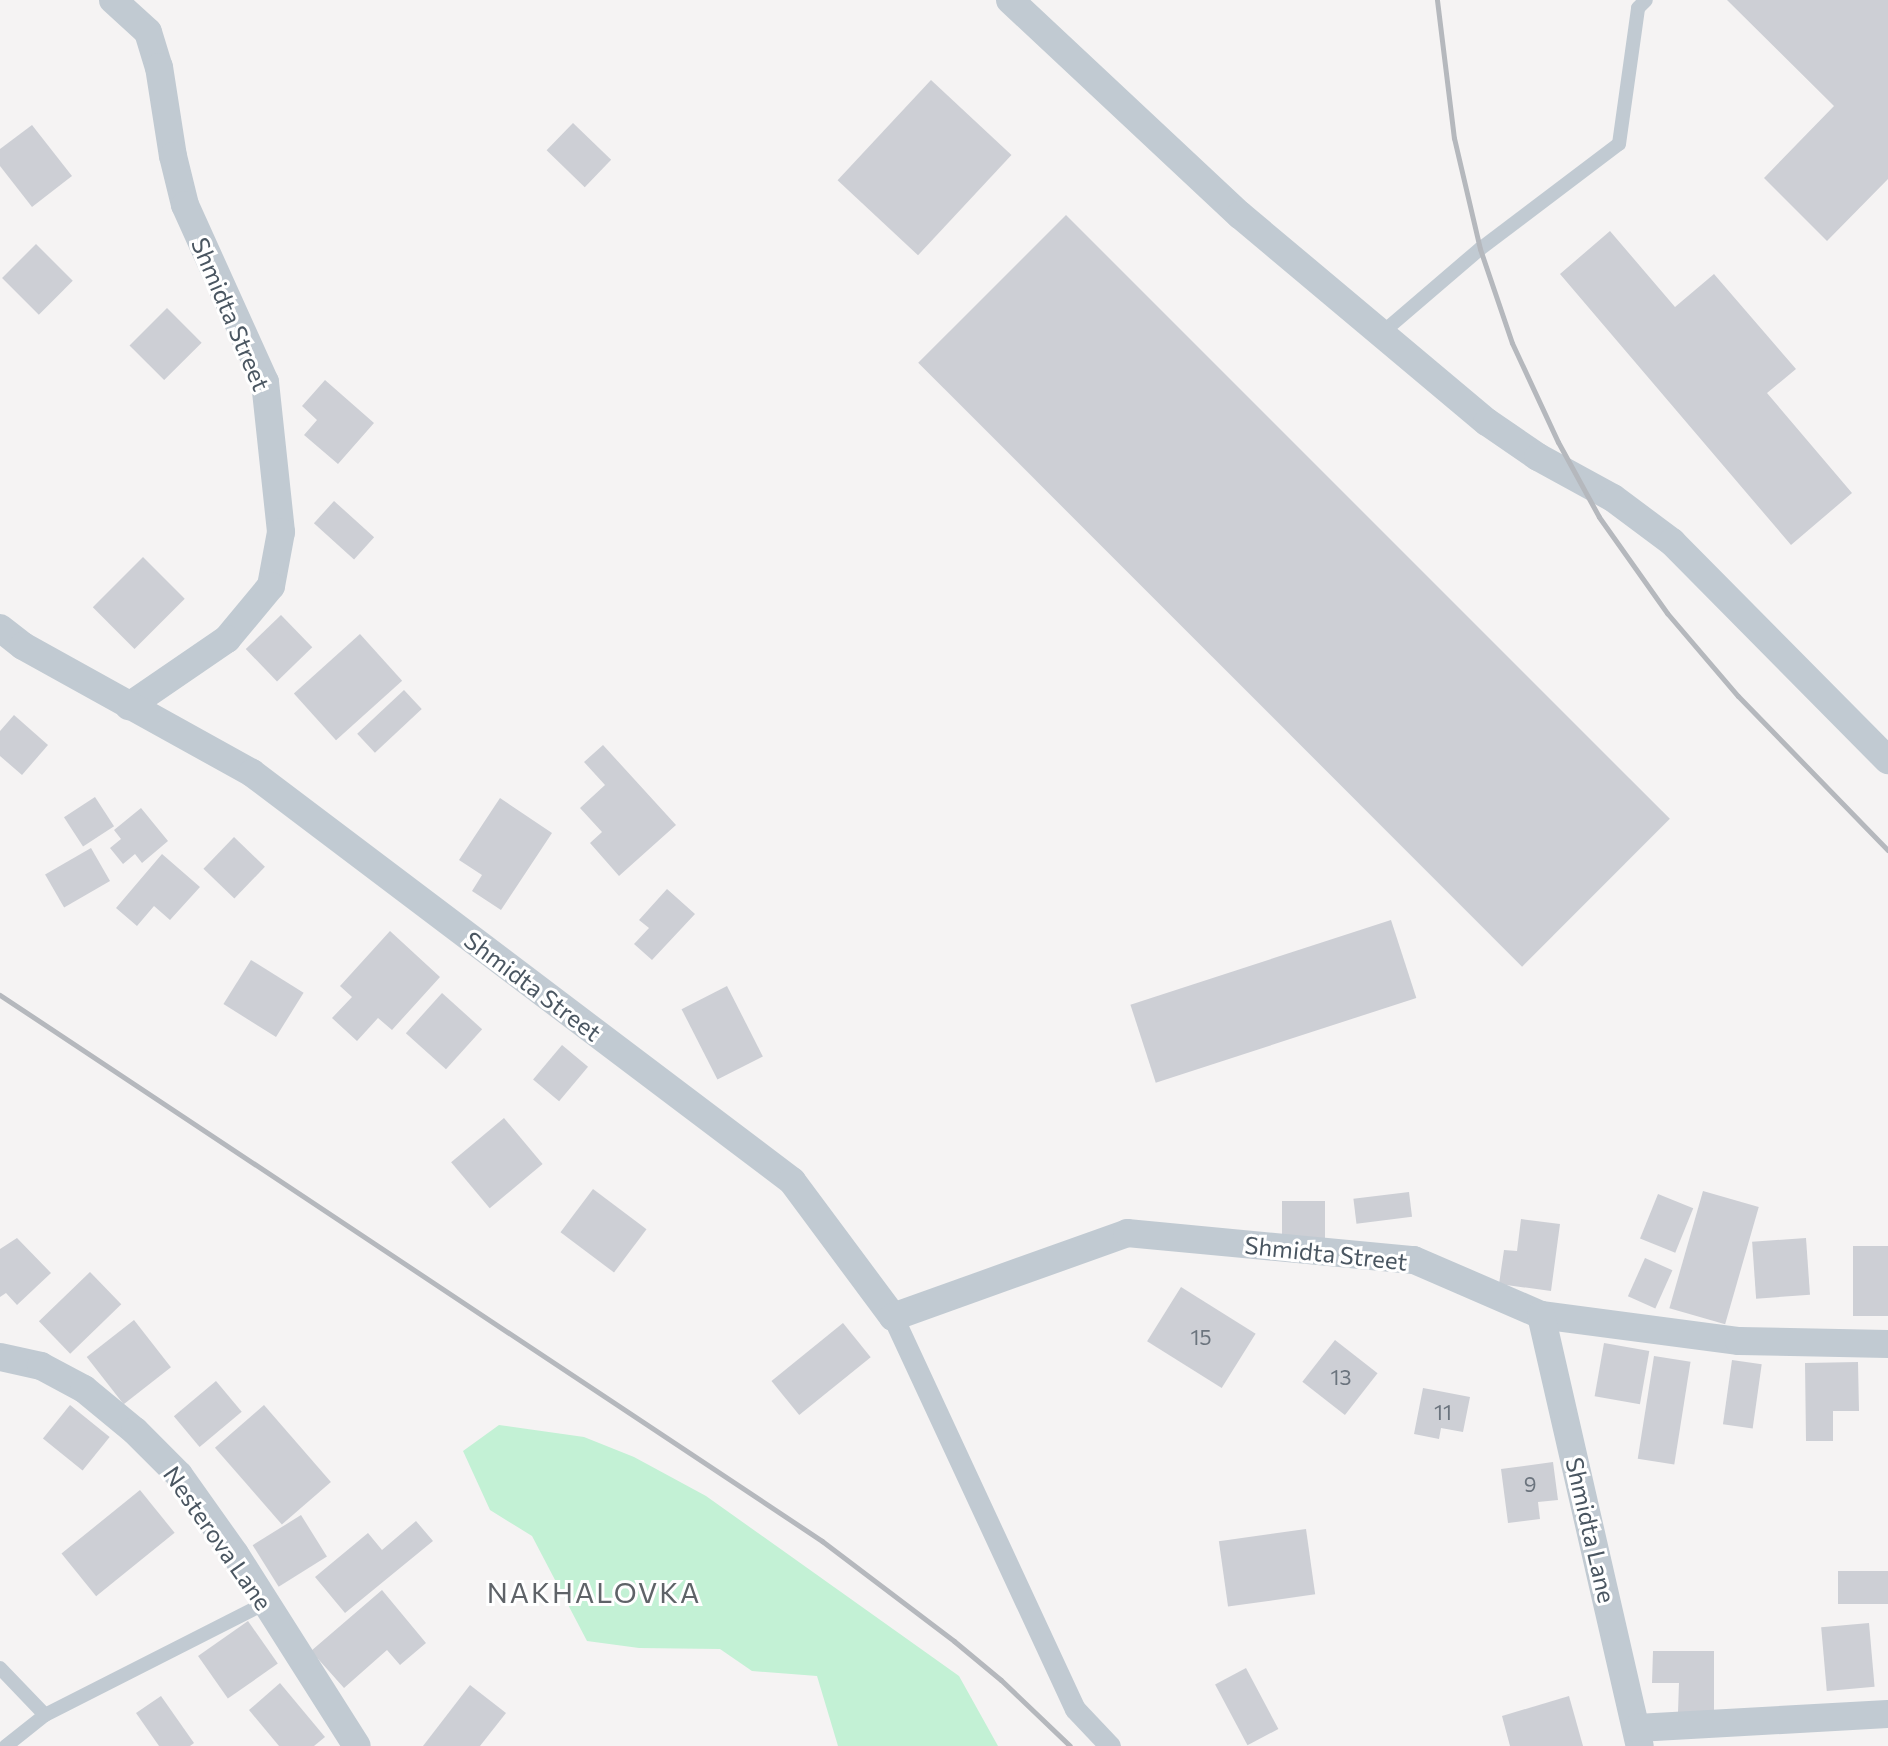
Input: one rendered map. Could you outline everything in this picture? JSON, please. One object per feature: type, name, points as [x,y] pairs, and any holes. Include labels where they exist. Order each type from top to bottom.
[{"type":"street","name":"Shmidta Street","points":[[113,0],[148,32],[159,67],[173,156],[185,205],[265,382],[281,532],[271,586],[227,639],[129,706]]},
{"type":"street","points":[[1010,0],[1240,215],[1383,332],[1487,422],[1538,457],[1613,498],[1672,542],[1888,760]]},
{"type":"street","name":"Shmidta Street","points":[[0,628],[23,646],[252,773],[792,1181],[893,1317],[1075,1709],[1110,1746]]},
{"type":"street","name":"Shmidta Street","points":[[893,1317],[1127,1233],[1414,1260],[1541,1315],[1739,1341],[1888,1344]]},
{"type":"street","name":"Shmidta Lane","points":[[1541,1315],[1638,1737]]},
{"type":"street","name":"Nesterova Lane","points":[[0,1357],[41,1366],[84,1389],[135,1431],[179,1475],[266,1603],[357,1746]]},
{"type":"street","points":[[1638,1737],[1888,1714]]},
{"type":"lane","points":[[1383,332],[1480,249],[1619,144],[1638,8],[1646,0]]},
{"type":"lane","points":[[6,1746],[45,1715],[266,1603]]},
{"type":"lane","points":[[0,1668],[45,1715]]},
{"type":"green space","points":[[499,1425],[584,1437],[634,1457],[706,1496],[959,1676],[998,1746],[838,1746],[817,1676],[752,1671],[720,1649],[639,1648],[587,1641],[532,1536],[490,1510],[463,1451]]},
{"type":"building","points":[[1727,0],[1888,0],[1888,179],[1827,241],[1764,178],[1834,106]]},
{"type":"building","points":[[931,80],[1011,155],[918,255],[838,180]]},
{"type":"building","points":[[573,123],[611,160],[585,187],[547,150]]},
{"type":"building","points":[[32,125],[72,176],[32,207],[0,166],[0,149]]},
{"type":"building","points":[[1066,215],[1670,819],[1522,967],[918,363]]},
{"type":"building","points":[[1610,231],[1675,307],[1714,274],[1796,369],[1767,393],[1852,493],[1791,545],[1560,274]]},
{"type":"building","points":[[36,244],[73,281],[39,315],[2,278]]},
{"type":"building","points":[[167,308],[202,343],[164,380],[130,345]]},
{"type":"building","points":[[325,380],[374,423],[338,464],[304,435],[317,420],[302,406]]},
{"type":"building","points":[[334,501],[374,537],[354,559],[314,523]]},
{"type":"building","points":[[143,557],[185,599],[135,649],[93,607]]},
{"type":"building","points":[[281,615],[312,647],[277,681],[246,649]]},
{"type":"building","points":[[360,634],[402,681],[336,740],[294,694]]},
{"type":"building","points":[[404,690],[422,709],[375,753],[357,734]]},
{"type":"building","points":[[14,715],[48,745],[22,775],[0,756],[0,731]]},
{"type":"building","points":[[603,745],[676,825],[619,876],[590,843],[602,832],[580,808],[605,785],[584,762]]},
{"type":"building","points":[[95,797],[114,826],[83,847],[64,817]]},
{"type":"building","points":[[500,798],[552,833],[501,910],[472,891],[482,875],[459,860]]},
{"type":"building","points":[[141,808],[168,841],[142,863],[135,854],[123,864],[110,848],[121,839],[114,830]]},
{"type":"building","points":[[234,837],[265,867],[234,899],[203,869]]},
{"type":"building","points":[[91,848],[110,881],[64,907],[45,874]]},
{"type":"building","points":[[162,854],[200,887],[170,920],[154,906],[137,926],[116,908]]},
{"type":"building","points":[[667,889],[695,914],[652,960],[634,944],[649,928],[639,920]]},
{"type":"building","points":[[1391,920],[1416,998],[1156,1083],[1130,1005]]},
{"type":"building","points":[[390,931],[440,977],[392,1030],[378,1018],[357,1041],[332,1018],[352,997],[340,986]]},
{"type":"building","points":[[251,960],[304,993],[276,1037],[223,1004]]},
{"type":"building","points":[[727,986],[763,1056],[717,1080],[682,1009]]},
{"type":"building","points":[[442,993],[482,1029],[446,1069],[406,1033]]},
{"type":"building","points":[[562,1045],[588,1067],[559,1101],[533,1079]]},
{"type":"building","points":[[504,1118],[543,1164],[490,1208],[451,1162]]},
{"type":"building","points":[[593,1189],[647,1229],[614,1272],[561,1232]]},
{"type":"building","points":[[1703,1191],[1759,1207],[1725,1324],[1669,1308]]},
{"type":"building","points":[[1409,1192],[1412,1217],[1356,1224],[1353,1199]]},
{"type":"building","points":[[1658,1194],[1693,1208],[1675,1253],[1640,1239]]},
{"type":"building","points":[[1282,1201],[1325,1201],[1325,1242],[1282,1242]]},
{"type":"building","points":[[1521,1219],[1560,1224],[1551,1291],[1499,1284],[1504,1250],[1517,1251]]},
{"type":"building","points":[[17,1238],[51,1273],[17,1305],[6,1293],[0,1297],[0,1249]]},
{"type":"building","points":[[1806,1238],[1810,1295],[1756,1299],[1752,1242]]},
{"type":"building","points":[[1853,1246],[1888,1246],[1888,1316],[1853,1316]]},
{"type":"building","points":[[1645,1258],[1672,1270],[1655,1309],[1628,1296]]},
{"type":"building","points":[[90,1272],[121,1304],[70,1354],[39,1321]]},
{"type":"building","points":[[1181,1287],[1256,1334],[1222,1388],[1147,1341]]},
{"type":"building","points":[[134,1320],[171,1367],[124,1404],[87,1357]]},
{"type":"building","points":[[843,1323],[871,1357],[799,1415],[772,1381]]},
{"type":"building","points":[[1335,1340],[1378,1373],[1345,1415],[1302,1382]]},
{"type":"building","points":[[1604,1343],[1649,1351],[1640,1404],[1595,1396]]},
{"type":"building","points":[[1654,1356],[1691,1362],[1674,1465],[1638,1459]]},
{"type":"building","points":[[1732,1360],[1762,1364],[1753,1429],[1723,1424]]},
{"type":"building","points":[[1858,1362],[1859,1411],[1833,1411],[1833,1441],[1806,1441],[1805,1363]]},
{"type":"building","points":[[216,1381],[242,1412],[200,1447],[174,1416]]},
{"type":"building","points":[[1423,1388],[1470,1397],[1463,1432],[1441,1428],[1439,1439],[1414,1434]]},
{"type":"building","points":[[70,1405],[110,1437],[83,1471],[43,1438]]},
{"type":"building","points":[[264,1405],[331,1482],[282,1525],[215,1448]]},
{"type":"building","points":[[1553,1462],[1558,1500],[1538,1502],[1540,1519],[1508,1523],[1501,1469]]},
{"type":"building","points":[[140,1490],[175,1533],[96,1596],[62,1554]]},
{"type":"building","points":[[301,1515],[327,1557],[279,1587],[253,1545]]},
{"type":"building","points":[[416,1521],[433,1541],[345,1613],[315,1577],[368,1533],[382,1550]]},
{"type":"building","points":[[1306,1529],[1315,1594],[1228,1607],[1219,1541]]},
{"type":"building","points":[[1838,1571],[1888,1571],[1888,1604],[1838,1604]]},
{"type":"building","points":[[382,1590],[426,1643],[400,1665],[387,1650],[344,1688],[311,1651]]},
{"type":"building","points":[[248,1621],[278,1664],[228,1699],[198,1656]]},
{"type":"building","points":[[1869,1623],[1875,1687],[1827,1691],[1821,1627]]},
{"type":"building","points":[[1653,1651],[1714,1651],[1714,1712],[1678,1712],[1679,1683],[1652,1683]]},
{"type":"building","points":[[1246,1668],[1278,1729],[1247,1745],[1215,1684]]},
{"type":"building","points":[[280,1683],[325,1737],[314,1746],[279,1746],[249,1710]]},
{"type":"building","points":[[470,1685],[506,1713],[480,1746],[423,1746]]},
{"type":"building","points":[[161,1696],[194,1743],[190,1746],[159,1746],[136,1713]]},
{"type":"building","points":[[1569,1696],[1583,1746],[1510,1746],[1502,1716]]},
{"type":"railway","points":[[1437,0],[1454,138],[1480,249],[1512,343],[1558,442],[1599,517],[1667,613],[1738,696],[1888,850]]},
{"type":"railway","points":[[0,995],[822,1541],[954,1641],[1001,1680],[1070,1746]]},
{"type":"district","name":"NAKHALOVKA","points":[[594,1592]]}]
